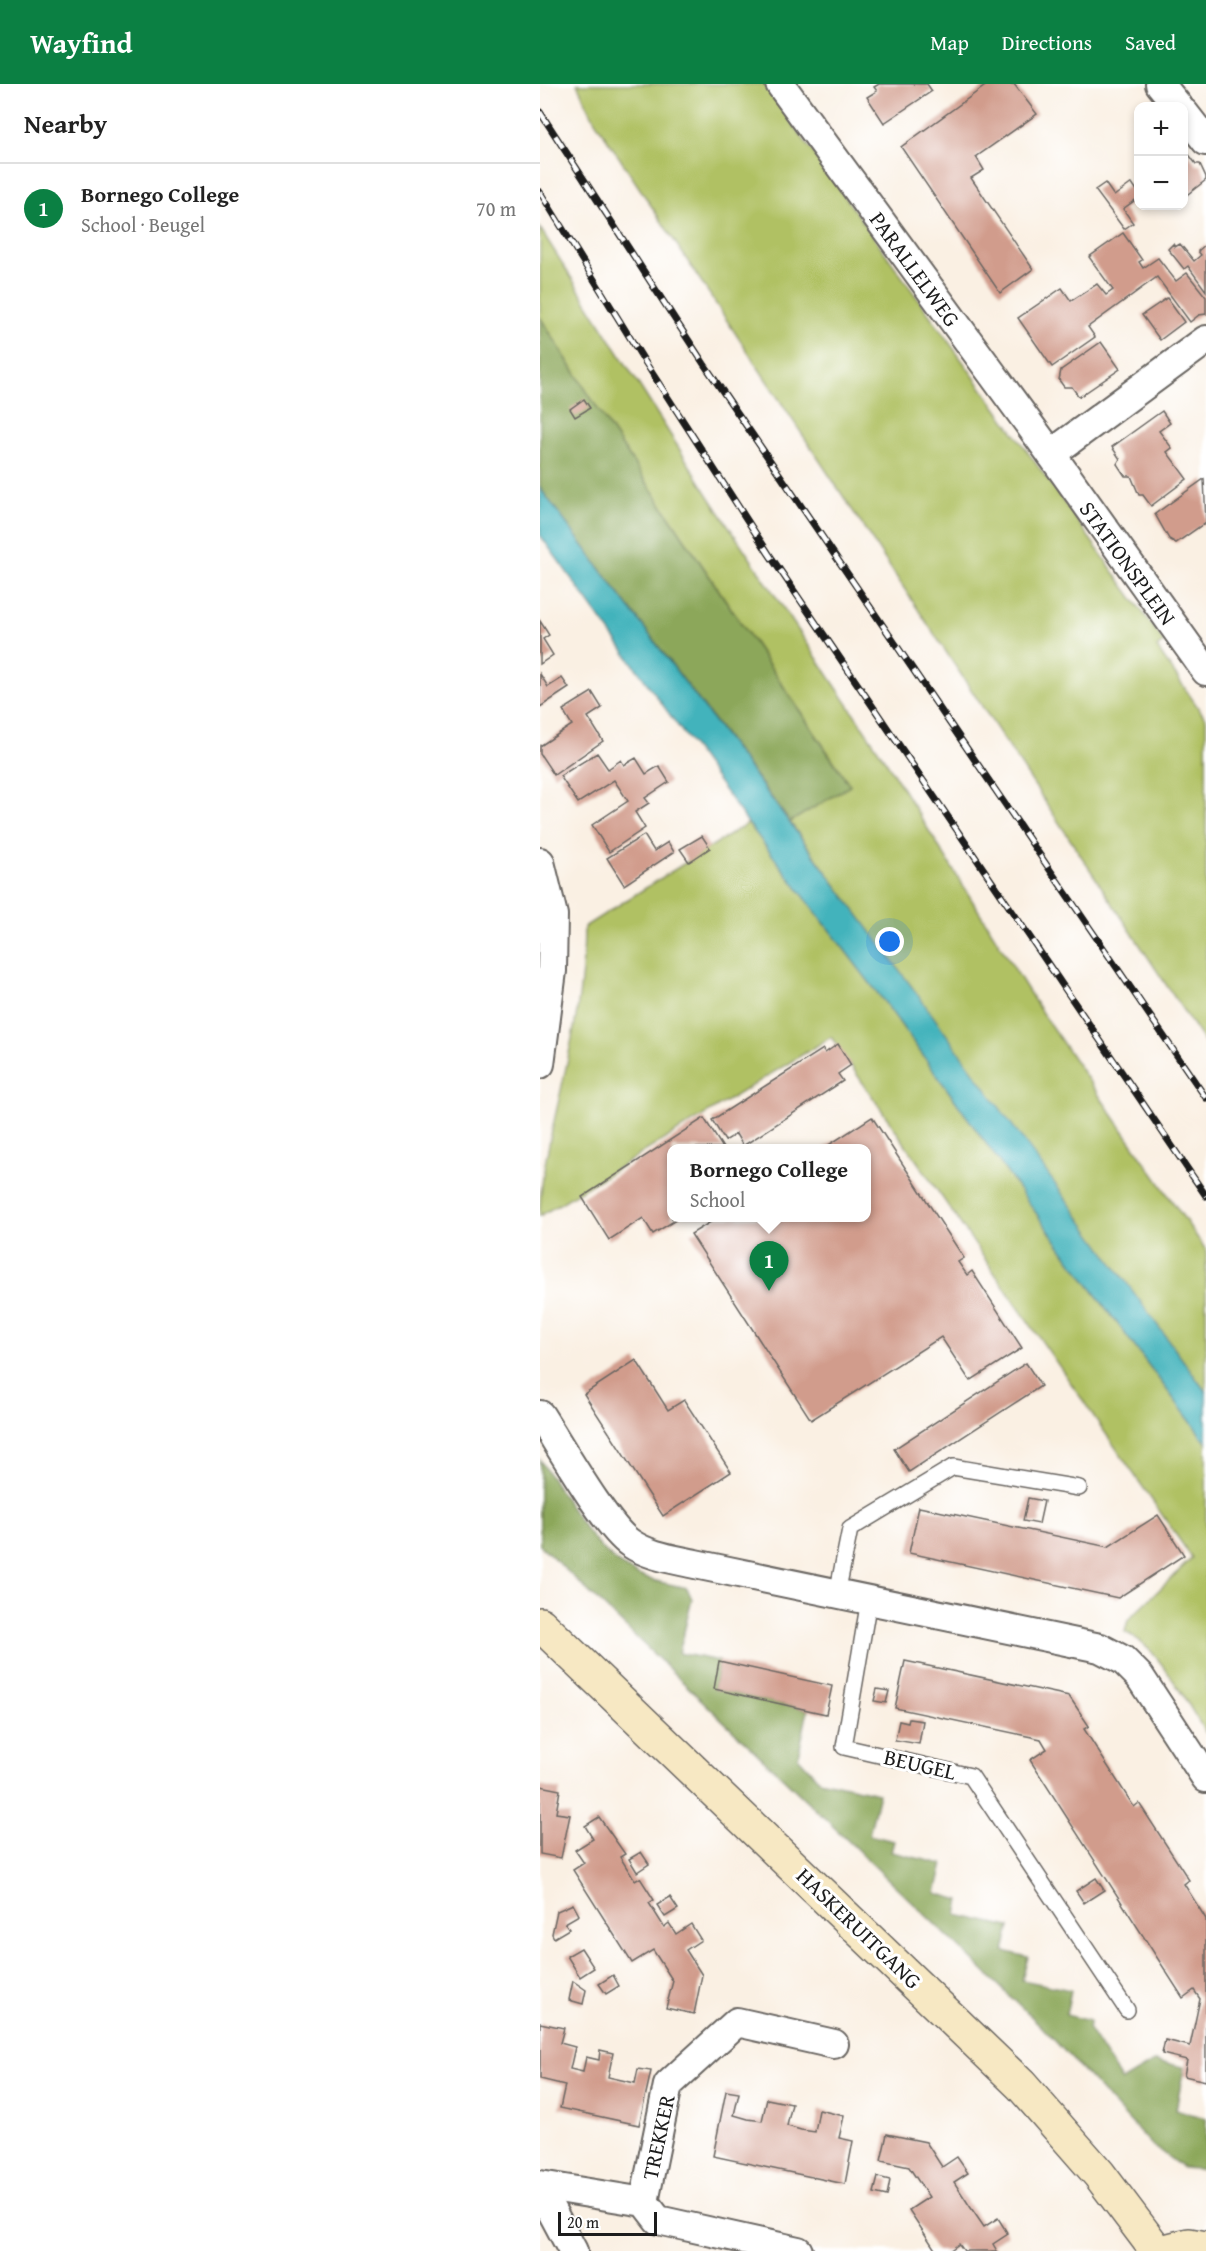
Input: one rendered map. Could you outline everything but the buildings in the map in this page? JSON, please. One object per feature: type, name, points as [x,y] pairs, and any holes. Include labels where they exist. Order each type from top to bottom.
[{"type":"main road","name":"HASKERUITGANG","points":[[540,1624],[1021,2085],[1099,2174],[1157,2251]]},
{"type":"main road","points":[[1165,2251],[1189,2245],[1206,2248]]},
{"type":"street","name":"PARALLELWEG","points":[[780,84],[1051,454]]},
{"type":"street","points":[[1160,84],[1175,102]]},
{"type":"street","points":[[1188,118],[1206,141]]},
{"type":"street","points":[[1051,454],[1206,340]]},
{"type":"street","name":"STATIONSPLEIN","points":[[1051,454],[1206,671]]},
{"type":"street","points":[[540,862],[553,915],[552,971],[540,1064]]},
{"type":"street","points":[[540,1415],[606,1516],[629,1542],[650,1553],[671,1559],[1100,1648],[1123,1660],[1140,1677],[1206,1778]]},
{"type":"street","name":"TREKKER","points":[[644,2202],[668,2085],[737,2022],[834,2044]]},
{"type":"street","name":"TREKKER","points":[[540,2187],[644,2202],[658,2220],[798,2251]]},
{"type":"street","name":"TREKKER","points":[[540,2187],[573,2251]]},
{"type":"lane","points":[[837,1594],[850,1529],[953,1467],[1079,1488]]},
{"type":"lane","name":"BEUGEL","points":[[869,1600],[844,1747],[971,1776],[1127,2010]]},
{"type":"green space","points":[[577,84],[764,84],[1164,642],[1157,648],[1206,719],[1206,1045],[595,121]]},
{"type":"green space","points":[[540,228],[714,504],[887,763],[1042,1013],[1206,1250],[1206,1392],[790,822],[850,785],[606,422],[540,317]]},
{"type":"green space","points":[[540,317],[606,422],[850,786],[790,822],[540,488]]},
{"type":"green space","points":[[748,823],[886,1004],[1067,1256],[1206,1442],[1206,1733],[1171,1676],[1149,1650],[1125,1632],[1128,1620],[1192,1558],[831,1037],[540,1216],[546,1162],[579,996],[584,927]]},
{"type":"green space","points":[[540,1460],[582,1524],[607,1553],[638,1575],[687,1588],[692,1599],[679,1653],[719,1661],[714,1689],[808,1710],[798,1757],[819,1780],[879,1793],[869,1835],[894,1841],[891,1852],[943,1864],[936,1893],[960,1900],[957,1915],[1010,1927],[1004,1951],[1028,1957],[1022,1980],[1071,1990],[1066,2015],[1090,2021],[1088,2028],[1122,2081],[1155,2061],[1184,2067],[1176,2110],[1206,2118],[1206,2170],[1183,2168],[1152,2145],[1040,2025],[540,1545]]},
{"type":"water","points":[[540,488],[912,987],[1206,1392],[1206,1442],[1067,1256],[886,1004],[748,823],[540,535]]},
{"type":"railway","points":[[540,112],[704,364],[1206,1098]]},
{"type":"railway","points":[[540,192],[645,362],[769,554],[1206,1196]]},
{"type":"place","name":"Bornego College","points":[[769,1291]]}]
